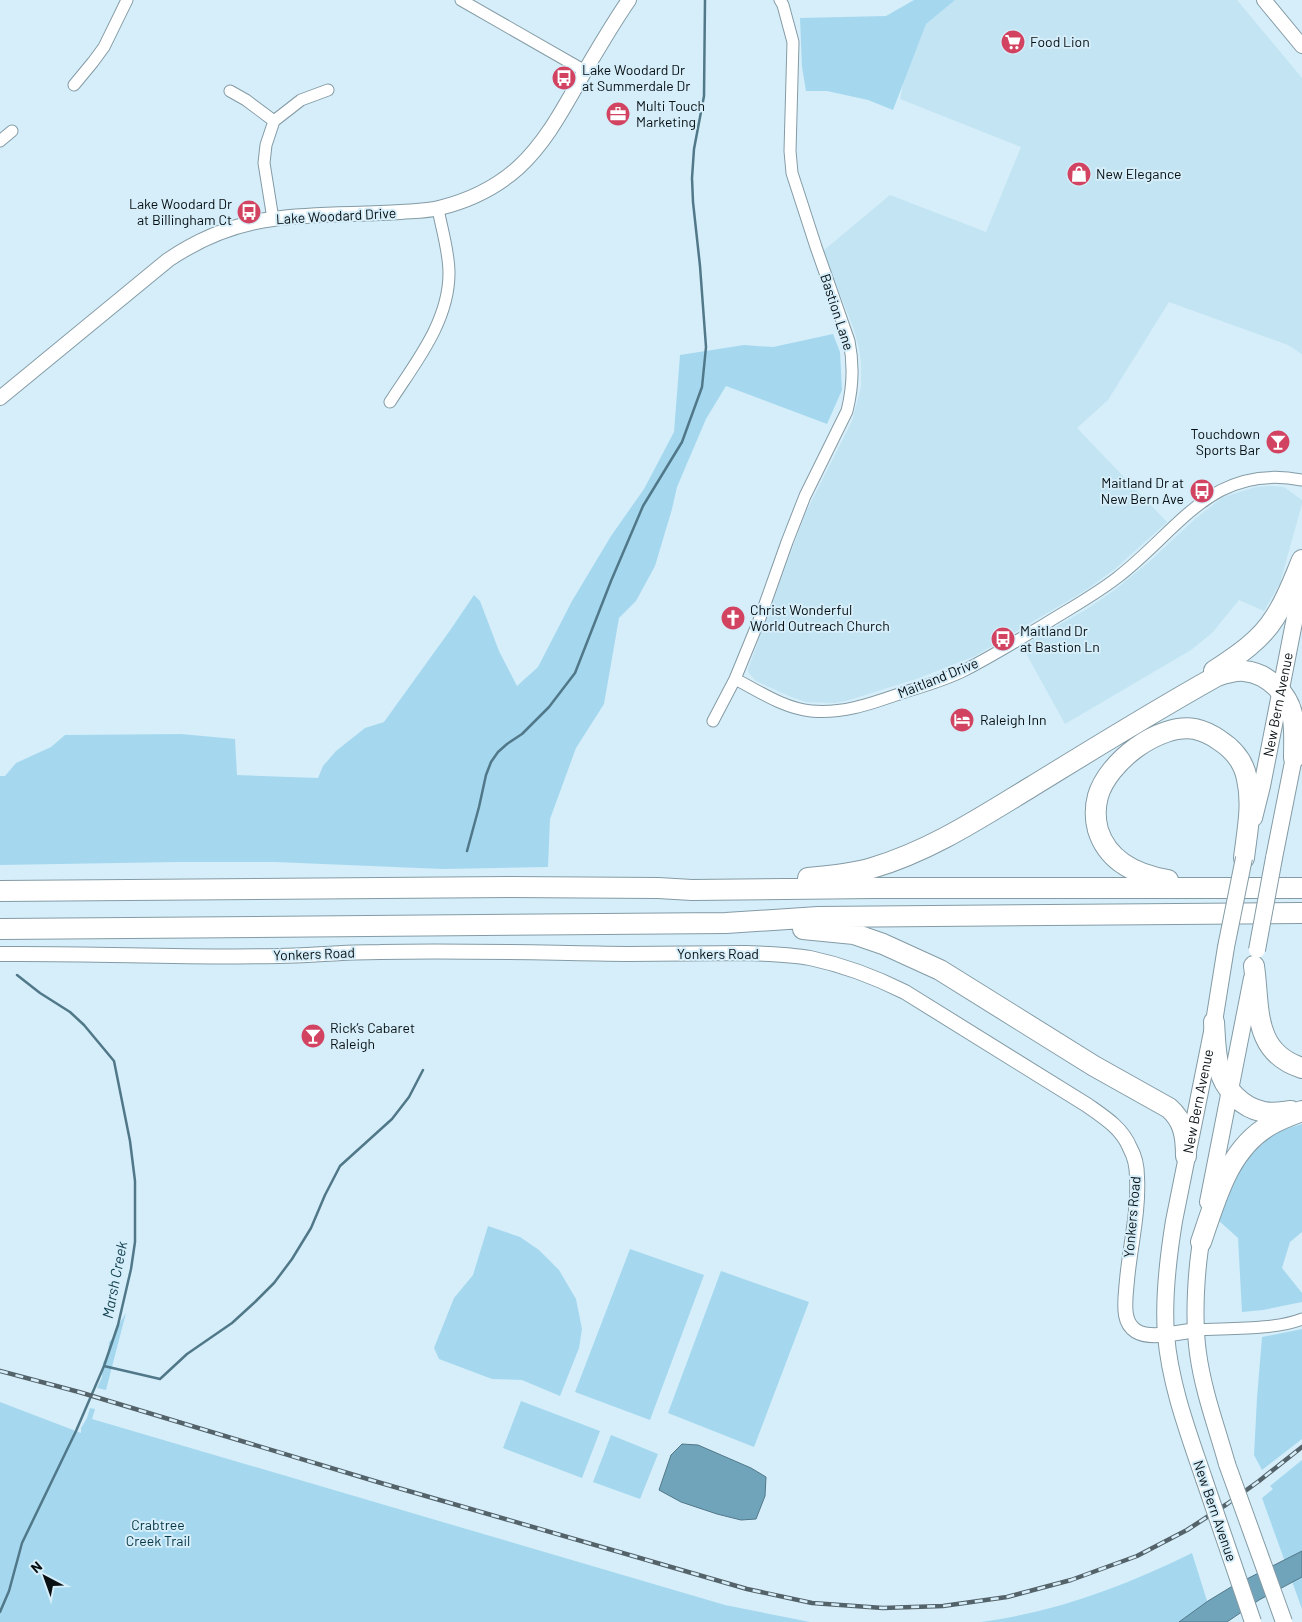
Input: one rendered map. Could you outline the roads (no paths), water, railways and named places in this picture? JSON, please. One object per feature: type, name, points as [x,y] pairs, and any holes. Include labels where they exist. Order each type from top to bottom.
[{"type":"highway","points":[[739,890],[777,882],[857,872],[889,863],[919,851],[980,818],[1163,706],[1239,655],[1262,634],[1275,618],[1284,603],[1302,560]]},
{"type":"highway","points":[[1163,706],[1217,676],[1236,671],[1262,676],[1280,690],[1288,704],[1293,719],[1294,758]]},
{"type":"highway","points":[[1212,888],[1139,873],[1120,862],[1104,844],[1097,824],[1096,804],[1103,784],[1121,760],[1147,741],[1171,730],[1194,729],[1211,735],[1227,745],[1242,764],[1248,781],[1249,814],[1244,858]]},
{"type":"highway","points":[[0,891],[509,887],[739,890],[874,888],[1302,888]]},
{"type":"highway","points":[[0,929],[726,923],[818,917],[1302,913]]},
{"type":"highway","points":[[726,923],[854,934],[884,944],[940,970],[1099,1069],[1169,1108],[1175,1113],[1182,1124],[1186,1142],[1186,1156]]},
{"type":"highway","points":[[1255,958],[1258,1015],[1263,1033],[1271,1046],[1279,1054],[1302,1068]]},
{"type":"highway","points":[[1214,1022],[1218,1065],[1221,1077],[1230,1092],[1242,1103],[1264,1112],[1302,1111]]},
{"type":"highway","points":[[1201,1242],[1224,1176],[1235,1158],[1259,1132],[1281,1119],[1302,1111]]},
{"type":"main road","name":"New Bern Avenue","points":[[1253,1622],[1187,1429],[1171,1366],[1166,1334],[1166,1287],[1168,1254],[1186,1156],[1214,1022],[1226,947],[1244,858],[1262,786],[1302,573]]},
{"type":"main road","name":"New Bern Avenue","points":[[1284,1622],[1227,1464],[1201,1371],[1196,1330],[1201,1242],[1302,717]]},
{"type":"street","points":[[74,85],[104,47],[127,0]]},
{"type":"street","points":[[461,0],[584,71]]},
{"type":"street","name":"Lake Woodard Drive","points":[[0,398],[144,278],[180,252],[213,236],[228,230],[273,219],[438,209],[483,192],[502,180],[519,167],[547,136],[584,71],[629,0]]},
{"type":"street","name":"Bastion Lane","points":[[713,721],[735,679],[760,618],[796,516],[847,411],[852,394],[853,375],[848,341],[792,173],[790,152],[793,42],[780,0]]},
{"type":"street","points":[[1264,0],[1302,46]]},
{"type":"street","points":[[273,219],[264,163],[266,145],[274,121],[301,100],[328,90]]},
{"type":"street","points":[[230,91],[246,100],[274,121]]},
{"type":"street","points":[[0,140],[12,131]]},
{"type":"street","points":[[390,402],[432,336],[442,315],[447,294],[449,268],[438,209]]},
{"type":"street","name":"Maitland Drive","points":[[735,679],[783,704],[810,710],[837,711],[854,708],[906,692],[962,672],[1099,591],[1137,561],[1217,491],[1233,484],[1270,476],[1302,480]]},
{"type":"street","name":"Yonkers Road","points":[[0,954],[122,956],[277,956],[381,952],[785,954],[841,966],[884,982],[912,997],[1104,1116],[1120,1132],[1130,1146],[1135,1159],[1138,1178],[1126,1293],[1125,1307],[1127,1319],[1132,1328],[1142,1334],[1166,1334],[1196,1330]]},
{"type":"street","points":[[1196,1330],[1268,1326],[1293,1323],[1302,1319]]},
{"type":"waterway","points":[[467,851],[491,762],[498,752],[522,734],[549,707],[575,673],[643,506],[682,442],[702,387],[706,347],[692,178],[694,149],[704,96],[705,0]]},
{"type":"waterway","name":"Marsh Creek","points":[[0,1612],[9,1591],[22,1543],[76,1431],[104,1366],[118,1325],[135,1242],[135,1181],[130,1141],[114,1061],[84,1025],[70,1012],[40,993],[17,975]]},
{"type":"waterway","points":[[104,1366],[160,1379],[187,1354],[232,1323],[255,1302],[274,1283],[292,1259],[311,1228],[340,1166],[392,1119],[409,1097],[423,1070]]},
{"type":"railway","points":[[0,1371],[79,1392],[381,1483],[747,1589],[812,1603],[883,1608],[943,1606],[1007,1597],[1071,1580],[1137,1556],[1187,1530],[1227,1504],[1302,1447]]},
{"type":"place","name":"Food Lion","points":[[1013,42]]},
{"type":"place","name":"Lake Woodard Dr at Summerdale Dr","points":[[564,78]]},
{"type":"place","name":"Multi Touch Marketing","points":[[618,114]]},
{"type":"place","name":"New Elegance","points":[[1079,174]]},
{"type":"place","name":"Lake Woodard Dr at Billingham Ct","points":[[249,212]]},
{"type":"place","name":"Touchdown Sports Bar","points":[[1278,442]]},
{"type":"place","name":"Maitland Dr at New Bern Ave","points":[[1202,491]]},
{"type":"place","name":"Christ Wonderful World Outreach Church","points":[[733,618]]},
{"type":"place","name":"Maitland Dr at Bastion Ln","points":[[1003,639]]},
{"type":"place","name":"Raleigh Inn","points":[[962,720]]},
{"type":"place","name":"Rick’s Cabaret Raleigh","points":[[313,1036]]},
{"type":"park label","name":"Crabtree Creek Trail","points":[[158,1534]]}]
